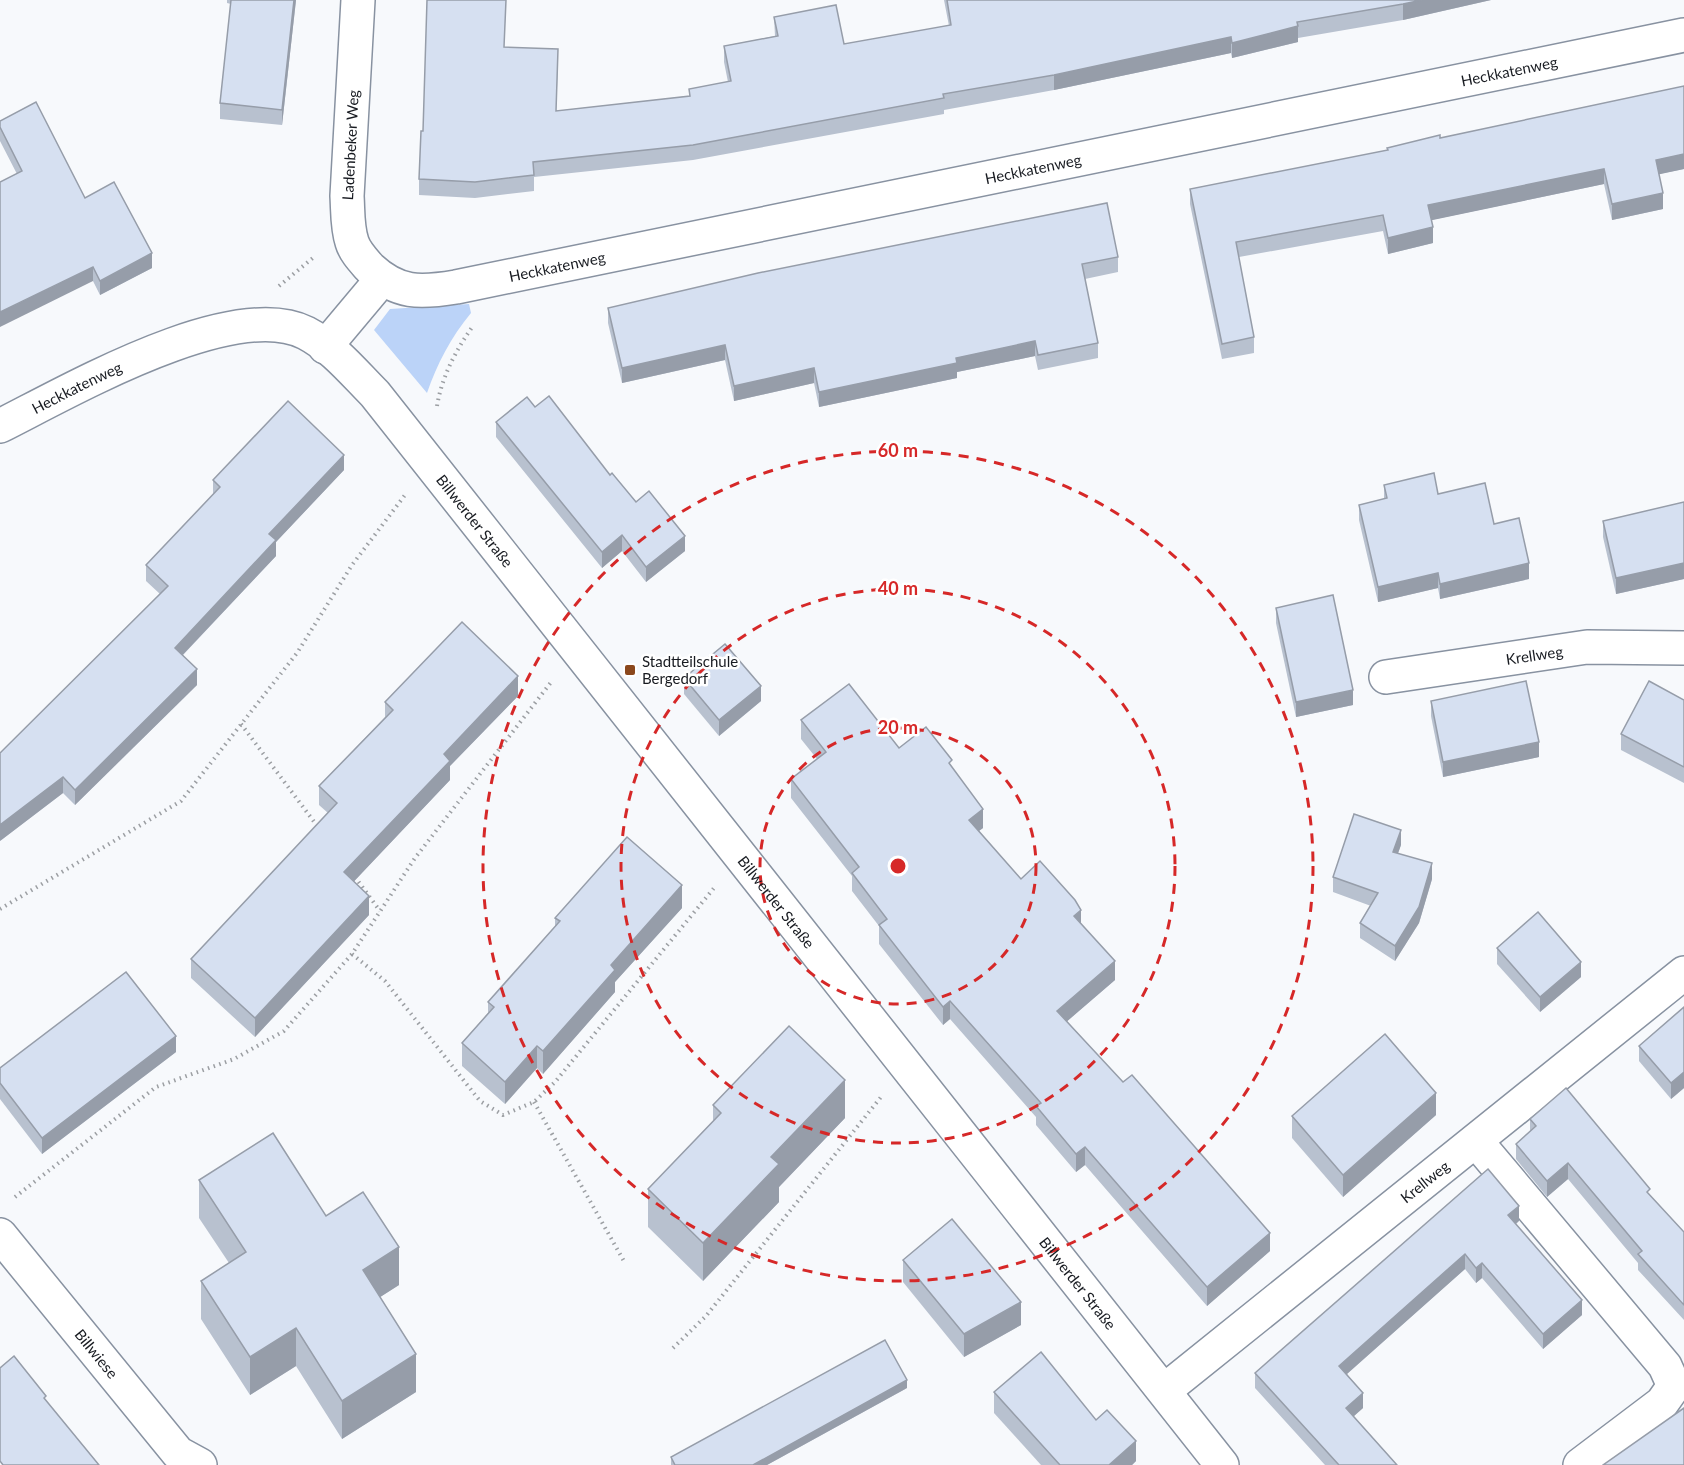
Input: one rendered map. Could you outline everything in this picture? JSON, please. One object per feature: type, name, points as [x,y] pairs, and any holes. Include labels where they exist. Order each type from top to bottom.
[{"type":"street","name":"Ladenbeker Weg","points":[[358,0],[347,196],[348,226],[358,254],[382,279]]},
{"type":"street","name":"Heckkatenweg","points":[[382,279],[392,286],[420,290],[443,289],[1684,35]]},
{"type":"street","points":[[325,346],[382,279]]},
{"type":"street","name":"Heckkatenweg","points":[[2,420],[134,360],[201,337],[249,324],[291,328],[306,333],[325,346]]},
{"type":"street","name":"Billwerder Straße","points":[[325,346],[375,394],[906,1066],[1166,1390],[1222,1465]]},
{"type":"street","name":"Krellweg","points":[[1386,677],[1587,647],[1684,648]]},
{"type":"street","name":"Krellweg","points":[[1166,1390],[1684,973]]},
{"type":"street","points":[[1476,1141],[1679,1383],[1662,1403],[1580,1465]]},
{"type":"street","name":"Billwiese","points":[[0,1235],[178,1453],[200,1465]]},
{"type":"path","points":[[249,324],[283,279],[314,259],[316,250]]},
{"type":"path","points":[[0,909],[181,801],[297,654],[352,565],[428,463],[440,389],[453,359],[508,276]]},
{"type":"path","points":[[8,1202],[156,1088],[234,1059],[284,1031],[352,954],[415,858],[545,688],[581,654]]},
{"type":"path","points":[[241,724],[325,836]]},
{"type":"path","points":[[352,954],[385,981],[480,1101],[503,1115],[534,1102],[555,1082],[740,856]]},
{"type":"path","points":[[352,873],[380,911]]},
{"type":"path","points":[[673,1348],[706,1316],[906,1066]]},
{"type":"path","points":[[534,1102],[625,1263]]},
{"type":"shaded area","points":[[469,304],[471,313],[445,351],[427,393],[374,330],[390,309]]},
{"type":"building","points":[[231,0],[294,0],[282,110],[220,103]]},
{"type":"building","points":[[427,0],[506,0],[504,47],[558,49],[556,111],[690,96],[689,89],[731,81],[724,46],[778,36],[774,17],[836,5],[844,44],[951,25],[947,0],[1422,0],[1297,22],[1298,26],[1232,43],[1231,37],[1054,75],[943,94],[944,98],[693,145],[533,162],[534,175],[475,182],[419,179],[421,131],[423,131]]},
{"type":"building","points":[[1684,86],[1684,154],[1656,160],[1663,193],[1612,204],[1604,169],[1428,205],[1433,227],[1388,238],[1383,215],[1236,242],[1254,337],[1222,344],[1190,189],[1388,150],[1387,148],[1440,135],[1440,138]]},
{"type":"building","points":[[36,102],[85,198],[114,182],[152,253],[100,281],[93,267],[0,312],[0,182],[22,171],[0,127],[0,121]]},
{"type":"building","points":[[1107,203],[1118,257],[1082,264],[1098,343],[1038,355],[1035,341],[956,358],[957,363],[819,392],[814,368],[734,386],[725,345],[622,368],[608,308],[758,273]]},
{"type":"building","points":[[549,396],[610,475],[612,473],[636,502],[649,491],[685,536],[646,567],[622,535],[602,552],[496,422],[527,397],[535,407]]},
{"type":"building","points":[[288,401],[344,455],[269,534],[276,540],[175,648],[197,669],[75,790],[63,777],[0,825],[0,753],[168,586],[146,565],[220,487],[213,480]]},
{"type":"building","points":[[1434,473],[1438,494],[1485,483],[1494,524],[1519,518],[1529,563],[1440,584],[1438,573],[1378,587],[1359,505],[1387,498],[1384,485]]},
{"type":"building","points":[[1684,502],[1684,563],[1616,578],[1603,521]]},
{"type":"building","points":[[1333,595],[1353,690],[1296,702],[1276,608]]},
{"type":"building","points":[[462,622],[518,676],[444,754],[450,761],[344,872],[369,896],[255,1018],[191,959],[337,803],[319,786],[393,710],[385,702]]},
{"type":"building","points":[[725,644],[761,686],[719,720],[684,678]]},
{"type":"building","points":[[1526,681],[1539,742],[1443,762],[1431,701]]},
{"type":"building","points":[[1649,681],[1684,700],[1684,767],[1621,734]]},
{"type":"building","points":[[849,684],[899,748],[926,727],[952,760],[949,763],[983,809],[969,820],[1021,879],[1040,861],[1075,900],[1081,910],[1074,916],[1115,961],[1057,1011],[1123,1082],[1132,1075],[1270,1233],[1207,1287],[1085,1147],[1076,1154],[1036,1106],[1041,1103],[950,1001],[943,1007],[879,925],[887,919],[852,873],[859,867],[791,779],[826,752],[801,720]]},
{"type":"building","points":[[1354,814],[1401,830],[1393,852],[1432,863],[1419,907],[1395,946],[1360,923],[1378,893],[1333,877]]},
{"type":"building","points":[[627,837],[682,885],[611,965],[615,970],[543,1051],[537,1046],[505,1082],[462,1043],[494,1007],[488,1002],[560,921],[555,918]]},
{"type":"building","points":[[1538,912],[1581,962],[1540,997],[1497,948]]},
{"type":"building","points":[[126,972],[176,1036],[42,1138],[0,1083],[0,1068]]},
{"type":"building","points":[[1684,1007],[1684,1072],[1671,1083],[1639,1046]]},
{"type":"building","points":[[789,1026],[845,1080],[771,1157],[779,1164],[703,1243],[648,1189],[721,1113],[713,1105]]},
{"type":"building","points":[[1385,1034],[1436,1093],[1343,1175],[1292,1116]]},
{"type":"building","points":[[1566,1088],[1650,1189],[1647,1192],[1684,1232],[1684,1305],[1638,1254],[1642,1251],[1568,1163],[1547,1181],[1516,1144],[1536,1126],[1530,1119]]},
{"type":"building","points":[[273,1133],[326,1216],[363,1192],[399,1247],[363,1270],[416,1354],[342,1401],[296,1328],[250,1357],[201,1281],[246,1252],[199,1180]]},
{"type":"building","points":[[1488,1169],[1519,1206],[1508,1215],[1582,1300],[1543,1334],[1482,1263],[1476,1268],[1465,1254],[1339,1366],[1363,1393],[1346,1408],[1397,1465],[1339,1465],[1255,1373]]},
{"type":"building","points":[[952,1219],[1021,1302],[964,1334],[903,1260]]},
{"type":"building","points":[[885,1340],[907,1380],[753,1465],[675,1465],[671,1457]]},
{"type":"building","points":[[1041,1352],[1096,1420],[1107,1410],[1136,1441],[1109,1465],[1060,1465],[994,1392]]},
{"type":"building","points":[[14,1356],[46,1396],[44,1398],[99,1465],[3,1465],[0,1461],[0,1368]]},
{"type":"building","points":[[1684,1408],[1684,1465],[1603,1465]]},
{"type":"place","name":"Stadtteilschule Bergedorf","points":[[630,670]]}]
